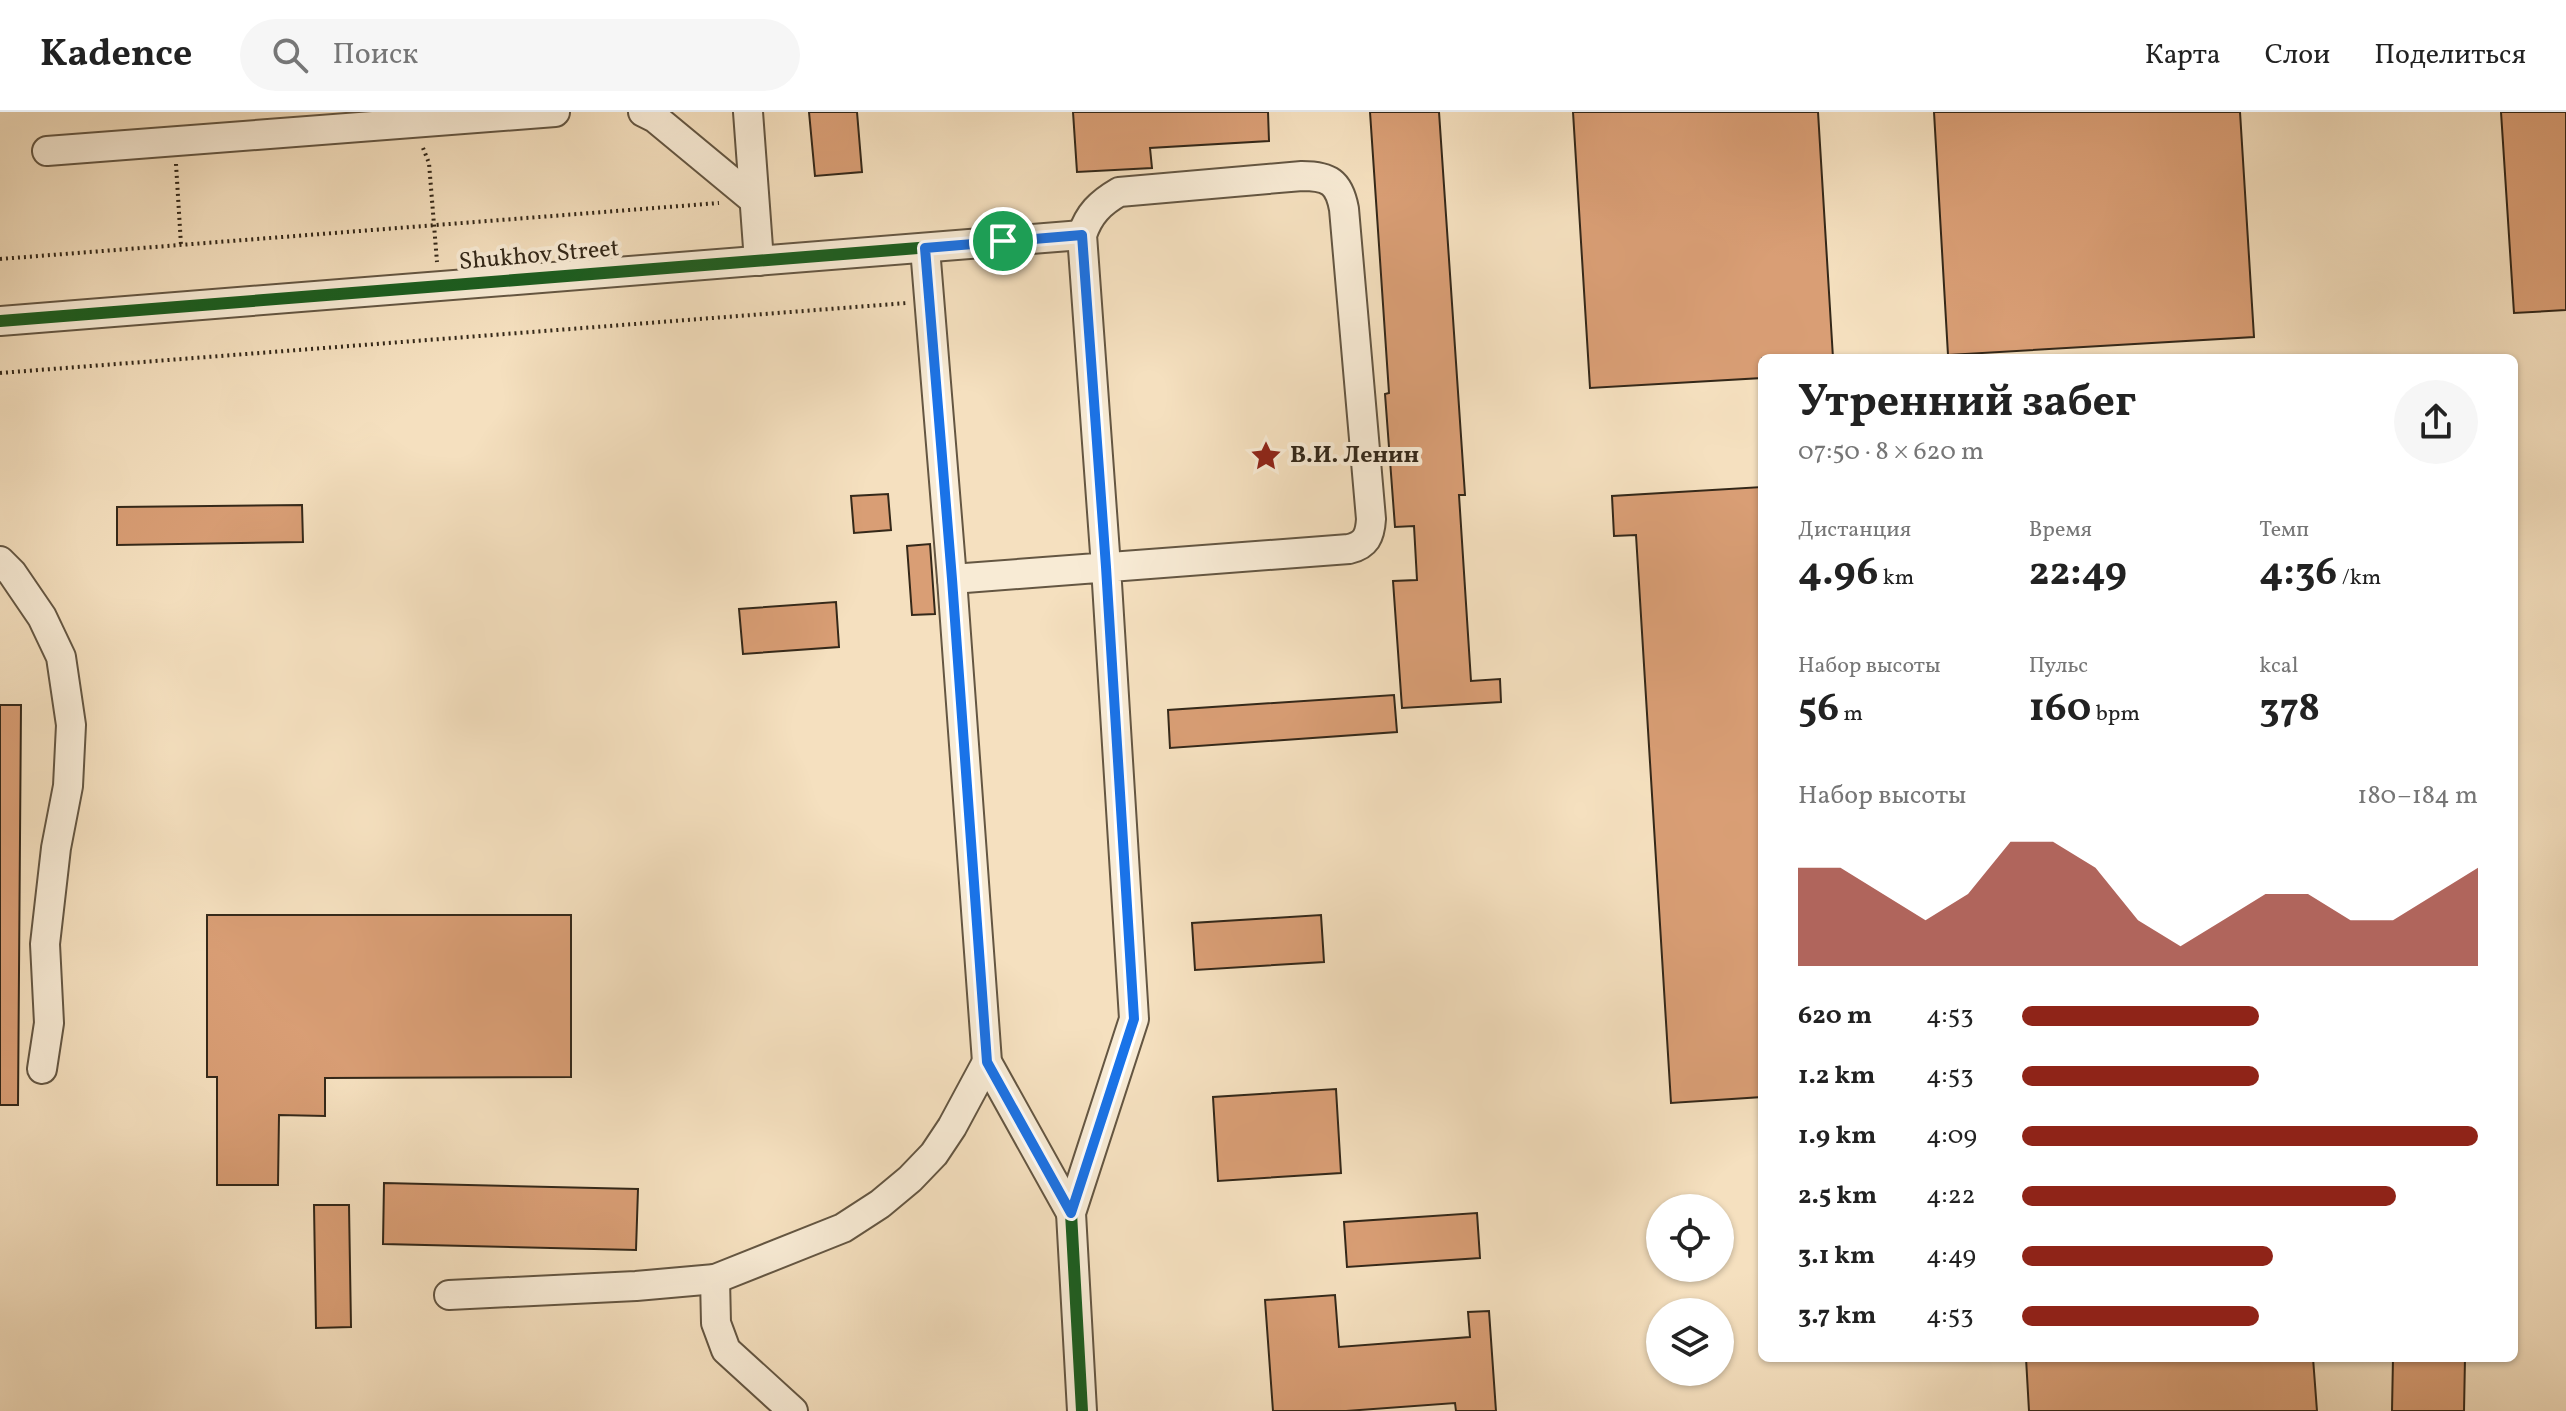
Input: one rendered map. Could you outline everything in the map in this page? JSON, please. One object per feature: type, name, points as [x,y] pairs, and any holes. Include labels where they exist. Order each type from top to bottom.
[{"type":"street","points":[[47,151],[555,112]]},
{"type":"street","points":[[643,112],[655,118],[754,200]]},
{"type":"street","points":[[748,112],[759,261]]},
{"type":"street","points":[[952,579],[1106,567],[1349,549],[1367,540],[1371,519],[1344,209],[1341,194],[1333,182],[1318,176],[1302,176],[1119,192],[1096,209],[1082,235],[1106,567],[1134,1019],[1071,1213],[1082,1411]]},
{"type":"street","name":"Shukhov Street","points":[[0,321],[1082,235]]},
{"type":"street","points":[[925,248],[987,1062],[1071,1213]]},
{"type":"street","points":[[0,561],[42,617],[61,657],[71,725],[68,786],[56,848],[45,944],[49,1023],[42,1069]]},
{"type":"street","points":[[449,1295],[715,1279],[843,1228],[880,1204],[934,1154],[987,1062]]},
{"type":"street","points":[[715,1279],[716,1323],[726,1350],[793,1411]]},
{"type":"path","points":[[413,123],[429,163],[439,286]]},
{"type":"path","points":[[174,142],[181,245]]},
{"type":"path","points":[[0,259],[754,200]]},
{"type":"path","points":[[0,373],[930,302]]},
{"type":"building","points":[[809,112],[857,112],[862,172],[815,176]]},
{"type":"building","points":[[1073,112],[1268,112],[1269,141],[1150,148],[1152,168],[1077,172]]},
{"type":"building","points":[[1370,112],[1439,112],[1465,495],[1459,495],[1471,681],[1500,679],[1501,702],[1402,708],[1393,581],[1417,580],[1414,526],[1395,527]]},
{"type":"building","points":[[1573,112],[1818,112],[1833,354],[1758,354],[1758,378],[1590,388]]},
{"type":"building","points":[[1934,112],[2240,112],[2254,337],[1948,354]]},
{"type":"building","points":[[2501,112],[2566,112],[2566,310],[2514,313]]},
{"type":"building","points":[[1758,487],[1758,1097],[1671,1103],[1636,535],[1614,536],[1612,496]]},
{"type":"building","points":[[888,494],[891,530],[854,533],[851,496]]},
{"type":"building","points":[[302,505],[303,542],[117,545],[117,507]]},
{"type":"building","points":[[930,544],[935,614],[912,615],[907,546]]},
{"type":"building","points":[[836,602],[839,647],[743,654],[739,609]]},
{"type":"building","points":[[1394,695],[1397,732],[1170,748],[1168,710]]},
{"type":"building","points":[[0,705],[21,705],[18,1105],[0,1105]]},
{"type":"building","points":[[207,915],[571,915],[571,1077],[325,1078],[325,1116],[279,1115],[278,1185],[217,1185],[217,1077],[207,1077]]},
{"type":"building","points":[[1321,915],[1324,962],[1195,970],[1192,923]]},
{"type":"building","points":[[1336,1089],[1341,1173],[1218,1181],[1213,1097]]},
{"type":"building","points":[[384,1183],[638,1189],[636,1250],[383,1244]]},
{"type":"building","points":[[314,1205],[349,1205],[351,1327],[316,1328]]},
{"type":"building","points":[[1477,1213],[1480,1258],[1347,1267],[1344,1222]]},
{"type":"building","points":[[1335,1295],[1339,1347],[1470,1337],[1468,1312],[1489,1311],[1496,1411],[1456,1411],[1455,1403],[1346,1411],[1273,1411],[1265,1300]]},
{"type":"building","points":[[2026,1362],[2313,1362],[2317,1411],[2029,1411]]},
{"type":"building","points":[[2393,1362],[2465,1362],[2464,1411],[2392,1411]]},
{"type":"cycle path","points":[[0,321],[1082,235],[1134,1019],[1071,1213],[1082,1411]]},
{"type":"place","name":"В.И. Ленин","points":[[1266,456]]},
{"type":"route","points":[[1082,235],[1106,567],[1134,1019],[1071,1213],[987,1062],[925,248],[1003,241],[1082,235]]}]
